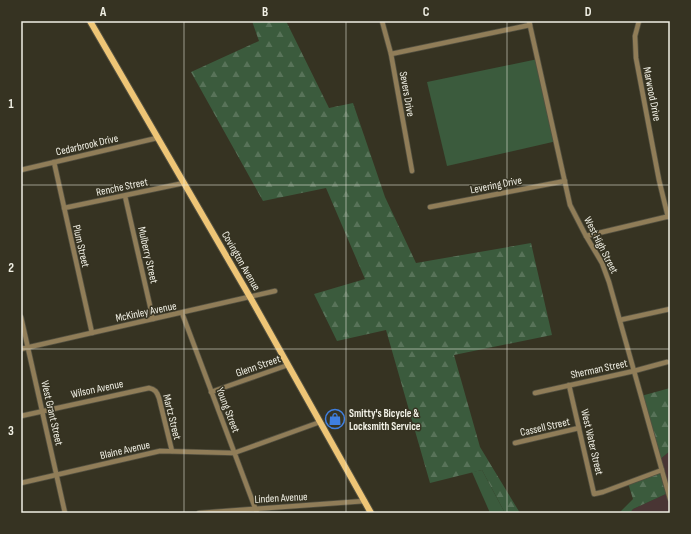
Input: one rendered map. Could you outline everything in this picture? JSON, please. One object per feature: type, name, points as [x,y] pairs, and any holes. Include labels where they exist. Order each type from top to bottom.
[{"type":"main road","name":"Covington Avenue","points":[[90,21],[250,297],[371,513]]},
{"type":"street","name":"Severs Drive","points":[[382,21],[391,54],[412,171]]},
{"type":"street","name":"Marwood Drive","points":[[639,21],[635,36],[636,58],[659,180],[669,216]]},
{"type":"street","points":[[391,54],[529,23]]},
{"type":"street","name":"West High Street","points":[[529,23],[566,181],[570,205],[602,263],[620,320],[670,499]]},
{"type":"street","name":"Cedarbrook Drive","points":[[21,170],[157,138]]},
{"type":"street","name":"Plum Street","points":[[54,162],[92,333]]},
{"type":"street","name":"Levering Drive","points":[[430,207],[566,181]]},
{"type":"street","name":"Renche Street","points":[[64,208],[184,183]]},
{"type":"street","name":"Mulberry Street","points":[[125,196],[153,319]]},
{"type":"street","points":[[586,236],[669,216]]},
{"type":"street","name":"McKinley Avenue","points":[[21,349],[275,291]]},
{"type":"street","points":[[620,320],[670,309]]},
{"type":"street","name":"Young Street","points":[[182,313],[256,511]]},
{"type":"street","name":"West Grant Street","points":[[21,317],[65,513]]},
{"type":"street","name":"Sherman Street","points":[[535,393],[634,371],[667,362]]},
{"type":"street","name":"Glenn Street","points":[[211,392],[288,365]]},
{"type":"street","name":"West Water Street","points":[[569,385],[594,494],[604,492],[662,470]]},
{"type":"street","name":"Wilson Avenue","points":[[21,416],[144,388],[154,389]]},
{"type":"street","name":"Martz Street","points":[[154,389],[159,398],[172,451]]},
{"type":"street","points":[[234,453],[320,422]]},
{"type":"street","name":"Cassell Street","points":[[515,443],[579,428]]},
{"type":"street","name":"Blaine Avenue","points":[[21,484],[160,451],[234,453]]},
{"type":"street","name":"Linden Avenue","points":[[199,513],[256,511],[365,501]]},
{"type":"shaded area","points":[[670,451],[670,513],[630,513],[633,509],[668,493],[659,460]]},
{"type":"green space","points":[[252,21],[286,21],[329,108],[353,103],[385,197],[416,263],[531,243],[552,335],[454,355],[480,447],[520,513],[505,513],[482,470],[430,483],[386,330],[337,341],[314,294],[365,279],[326,188],[263,201],[191,72],[259,41]]},
{"type":"green space","points":[[538,59],[557,141],[447,166],[427,82]]},
{"type":"green space","points":[[670,388],[670,451],[659,460],[641,396]]},
{"type":"green space","points":[[482,470],[505,513],[490,513],[472,472]]},
{"type":"green space","points":[[662,470],[668,493],[633,509],[630,513],[619,513],[633,499],[628,483]]},
{"type":"place","name":"Smitty's Bicycle & Locksmith Service","points":[[335,419]]}]
